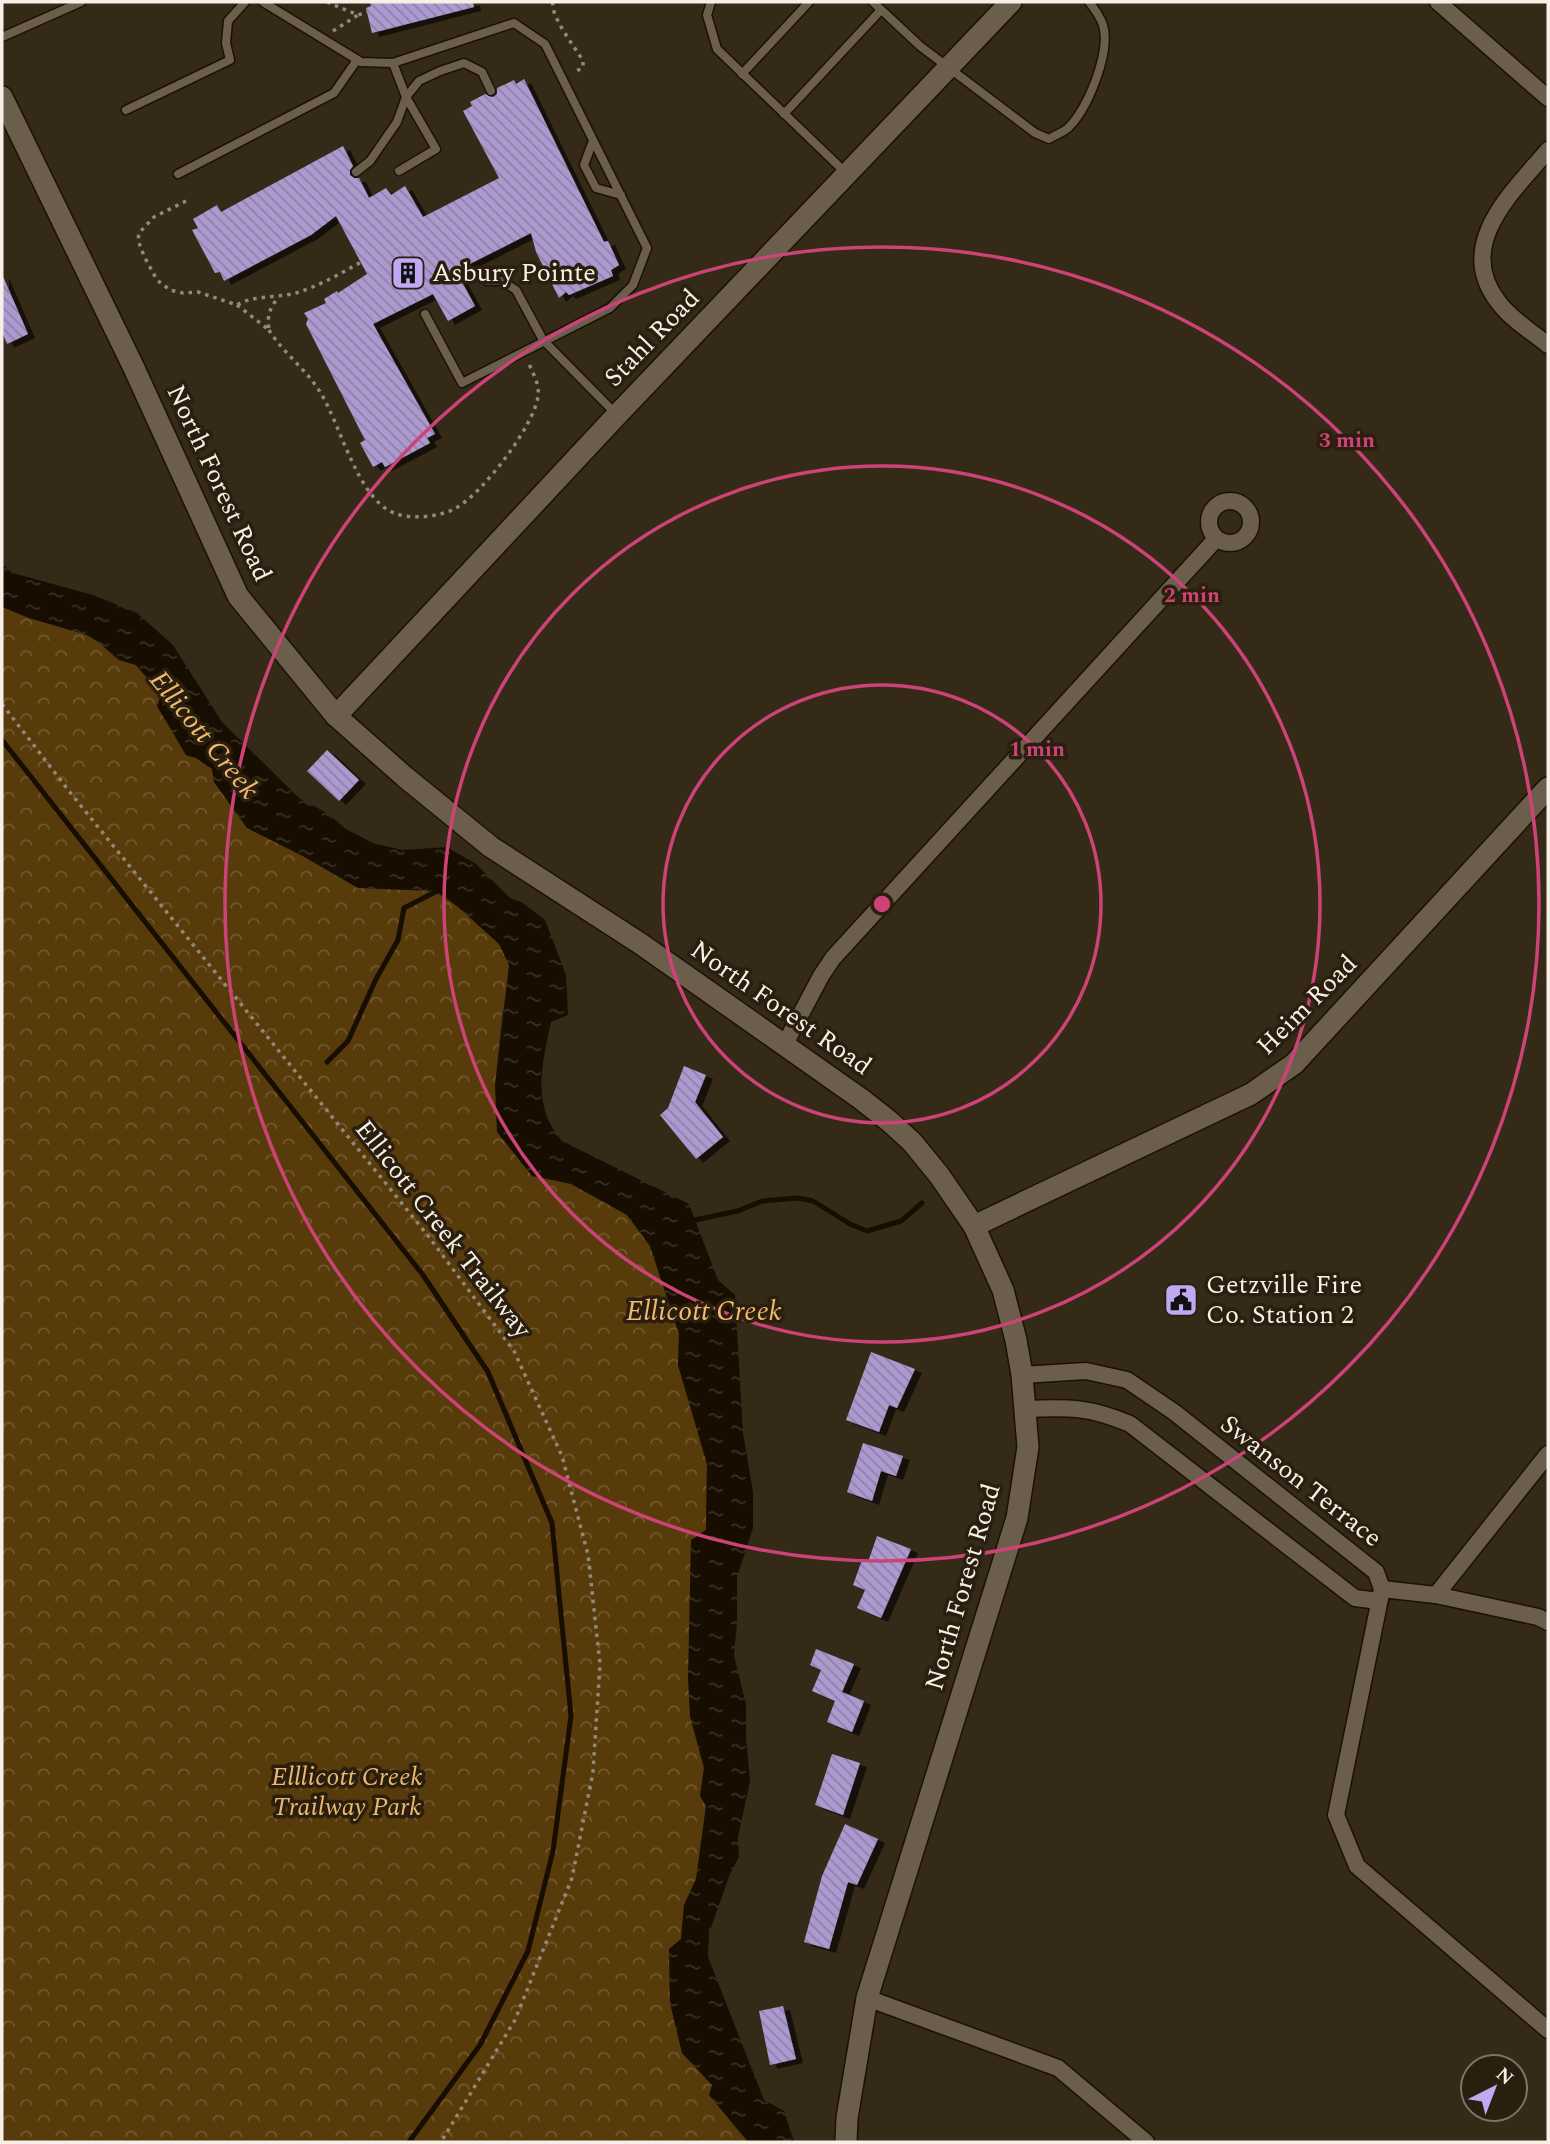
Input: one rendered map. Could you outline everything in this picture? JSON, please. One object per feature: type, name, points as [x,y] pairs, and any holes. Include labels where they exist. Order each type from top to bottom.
[{"type":"street","name":"Stahl Road","points":[[336,716],[617,415],[1011,2]]},
{"type":"street","points":[[1438,2],[1548,98]]},
{"type":"street","name":"North Forest Road","points":[[2,97],[133,366],[239,596],[336,716],[491,847],[641,944],[785,1044],[897,1128],[939,1175],[974,1226],[1003,1290],[1016,1340],[1026,1409],[1028,1447],[1017,1518],[867,1998],[847,2118],[846,2142]]},
{"type":"street","points":[[1548,150],[1496,213],[1483,248],[1484,268],[1489,286],[1499,303],[1548,345]]},
{"type":"street","points":[[785,1044],[833,958],[1216,539]]},
{"type":"street","name":"Heim Road","points":[[974,1226],[1251,1094],[1294,1064],[1548,788]]},
{"type":"street","name":"Swanson Terrace","points":[[1022,1375],[1086,1371],[1127,1380],[1174,1412],[1376,1572],[1380,1595]]},
{"type":"street","name":"Swanson Terrace","points":[[1026,1409],[1072,1407],[1103,1412],[1130,1424],[1355,1598],[1436,1595],[1538,1617],[1548,1622]]},
{"type":"street","points":[[1436,1595],[1548,1454]]},
{"type":"street","points":[[1380,1595],[1336,1815],[1357,1866],[1548,2030]]},
{"type":"street","points":[[867,1998],[1058,2068],[1146,2142]]},
{"type":"lane","points":[[2,37],[81,2]]},
{"type":"lane","points":[[126,110],[230,60],[226,43],[228,21],[245,2]]},
{"type":"lane","points":[[263,2],[361,62],[393,63],[513,23],[545,44],[648,248],[633,285],[610,309],[543,340],[462,383],[425,314]]},
{"type":"lane","points":[[711,2],[707,15],[717,49],[847,174]]},
{"type":"lane","points":[[742,74],[809,2]]},
{"type":"lane","points":[[873,2],[920,46],[1035,133],[1049,139],[1068,128],[1087,100],[1096,80],[1104,48],[1103,27],[1088,2]]},
{"type":"lane","points":[[784,114],[881,10]]},
{"type":"lane","points":[[178,174],[334,93],[357,60]]},
{"type":"lane","points":[[393,63],[406,97],[436,149],[399,170]]},
{"type":"lane","points":[[356,172],[370,161],[397,122],[406,97],[419,81],[464,63],[482,72],[491,91]]},
{"type":"lane","points":[[593,141],[584,165],[596,188],[621,195]]},
{"type":"lane","points":[[487,281],[502,281],[516,290],[543,340],[617,415]]},
{"type":"path","points":[[327,2],[358,15]]},
{"type":"path","points":[[553,2],[555,17],[583,61],[583,67],[578,71]]},
{"type":"path","points":[[332,31],[367,12]]},
{"type":"path","points":[[186,201],[154,217],[139,233],[138,240],[144,257],[157,280],[170,290],[198,292],[237,305],[269,330],[278,344],[318,388],[369,493],[394,513],[411,517],[454,510],[492,474],[522,435],[538,396],[538,386],[523,351]]},
{"type":"path","points":[[237,305],[245,300],[279,296],[323,282],[360,262]]},
{"type":"path","points":[[269,330],[267,318],[279,296]]},
{"type":"path","name":"Ellicott Creek Trailway","points":[[2,704],[69,791],[429,1237],[507,1340],[562,1456],[588,1555],[600,1664],[593,1772],[572,1878],[514,2020],[441,2142]]},
{"type":"green space","name":"Elllicott Creek Trailway Park","points":[[2,607],[87,635],[119,660],[136,665],[160,698],[157,706],[186,755],[212,769],[214,782],[247,828],[358,888],[435,891],[457,906],[503,947],[511,970],[502,1014],[495,1086],[532,1176],[571,1183],[627,1215],[650,1246],[679,1334],[678,1365],[707,1464],[706,1530],[691,1541],[690,1716],[704,1768],[700,1796],[706,1806],[696,1879],[684,1905],[681,1939],[669,1949],[670,2003],[682,2053],[713,2086],[710,2095],[748,2142],[2,2142]]},
{"type":"water","name":"Ellicott Creek","points":[[2,564],[13,573],[93,595],[137,613],[173,645],[222,722],[299,798],[373,843],[402,850],[447,847],[476,864],[510,898],[523,903],[545,920],[566,975],[568,1015],[551,1022],[542,1069],[543,1099],[552,1128],[562,1141],[689,1204],[718,1280],[735,1295],[743,1433],[753,1492],[753,1528],[737,1577],[734,1656],[746,1704],[750,1781],[738,1837],[739,1857],[730,1874],[709,1933],[708,1957],[764,2100],[784,2111],[794,2142],[748,2142],[709,2095],[712,2085],[682,2053],[670,2003],[669,1949],[681,1939],[684,1905],[696,1879],[706,1806],[700,1796],[704,1768],[690,1716],[688,1679],[691,1540],[706,1530],[707,1464],[678,1365],[679,1334],[650,1246],[627,1215],[571,1184],[532,1176],[497,1132],[495,1086],[509,965],[499,944],[457,906],[435,891],[358,888],[247,828],[214,782],[212,769],[186,755],[157,706],[160,698],[136,665],[119,660],[87,635],[2,607]]},
{"type":"building","points":[[370,2],[473,2],[474,7],[372,33],[366,8],[371,6]]},
{"type":"building","name":"Asbury Pointe","points":[[524,79],[604,242],[608,241],[619,265],[611,270],[613,276],[569,295],[566,292],[559,298],[536,252],[531,233],[456,271],[475,306],[448,321],[433,294],[373,324],[435,434],[427,438],[430,443],[385,467],[382,462],[373,467],[360,443],[365,440],[306,324],[308,319],[304,313],[326,303],[324,299],[367,274],[336,216],[311,235],[224,281],[220,272],[215,273],[192,230],[198,228],[193,219],[217,205],[221,212],[343,146],[353,166],[350,175],[359,178],[369,198],[386,188],[391,195],[405,186],[423,217],[499,178],[463,111],[472,106],[470,102],[485,94],[493,97],[497,94],[497,88],[514,80],[516,84]]},
{"type":"building","points":[[2,274],[28,334],[7,344],[2,332]]},
{"type":"building","points":[[327,750],[359,780],[339,801],[307,771]]},
{"type":"building","points":[[684,1066],[706,1075],[695,1102],[723,1137],[696,1159],[660,1115],[668,1108]]},
{"type":"building","points":[[871,1352],[915,1369],[897,1408],[889,1405],[879,1432],[846,1420]]},
{"type":"building","points":[[863,1443],[903,1456],[896,1476],[881,1471],[872,1501],[847,1492]]},
{"type":"building","points":[[877,1536],[911,1549],[881,1618],[857,1608],[865,1590],[853,1585],[862,1560],[868,1562]]},
{"type":"building","points":[[816,1649],[854,1664],[842,1692],[864,1701],[852,1732],[827,1722],[835,1701],[812,1691],[821,1670],[810,1665]]},
{"type":"building","points":[[832,1754],[860,1763],[843,1815],[815,1805]]},
{"type":"building","points":[[845,1824],[878,1839],[857,1885],[848,1882],[829,1949],[804,1942],[822,1876]]},
{"type":"building","points":[[783,2006],[796,2059],[770,2065],[759,2011]]},
{"type":"waterway","points":[[2,740],[423,1275],[488,1372],[552,1523],[571,1716],[553,1851],[528,1951],[480,2045],[409,2142]]},
{"type":"waterway","points":[[327,1062],[348,1041],[376,979],[398,940],[404,908],[441,889]]},
{"type":"waterway","points":[[690,1221],[738,1211],[762,1201],[798,1198],[813,1201],[850,1224],[867,1231],[901,1221],[922,1203]]},
{"type":"place","name":"Asbury Pointe","points":[[408,273]]},
{"type":"place","name":"Getzville Fire Co. Station 2","points":[[1181,1300]]}]
